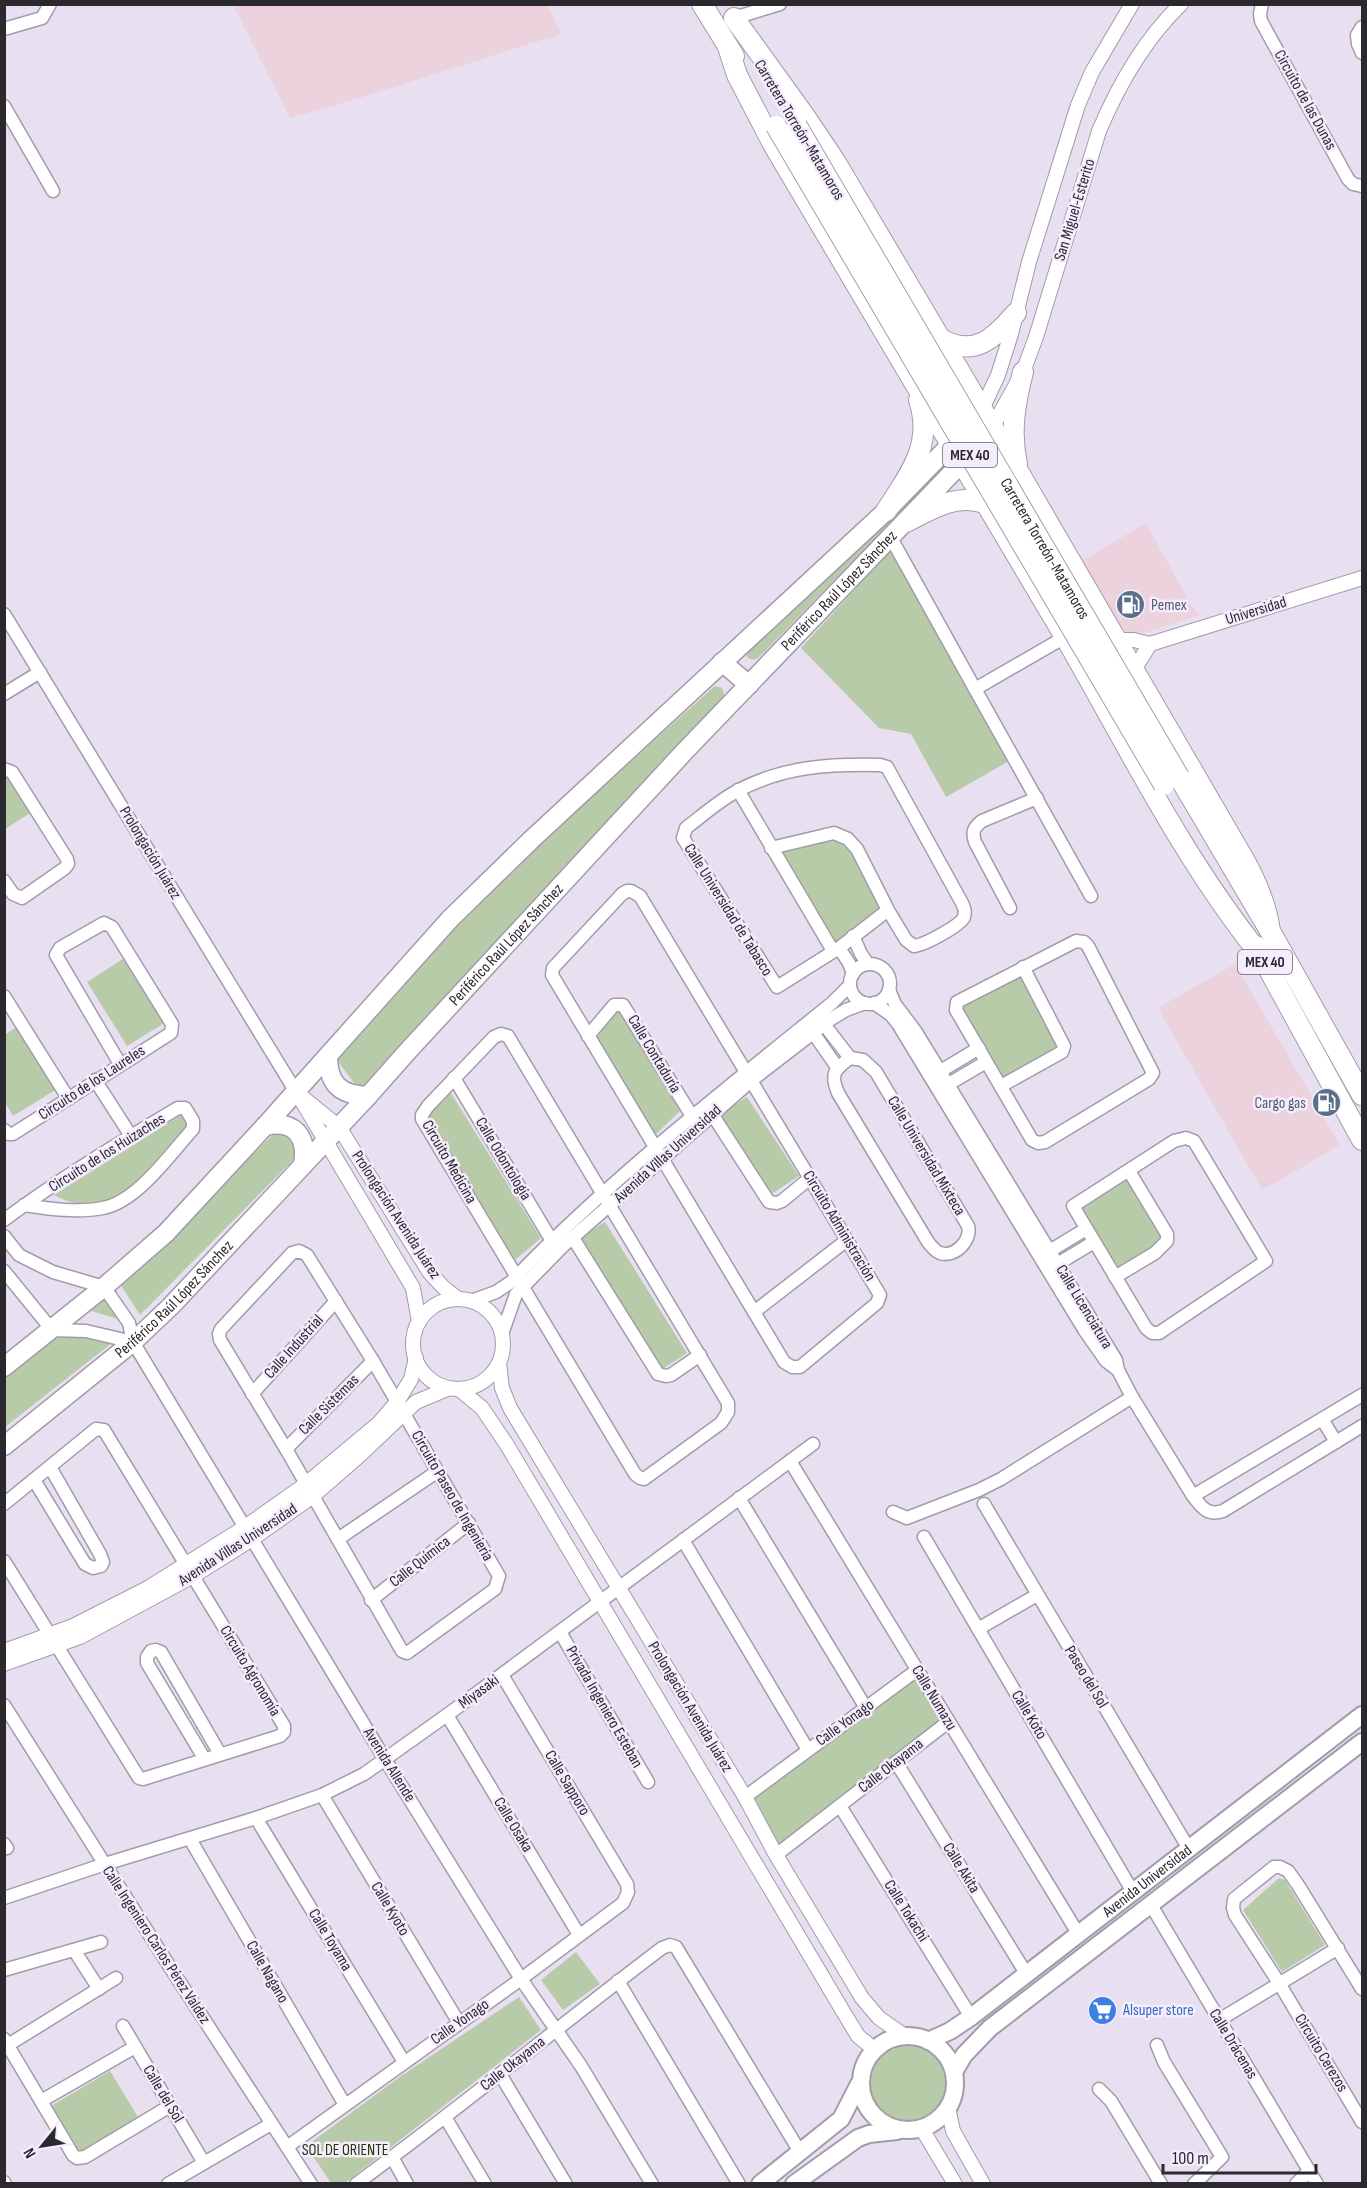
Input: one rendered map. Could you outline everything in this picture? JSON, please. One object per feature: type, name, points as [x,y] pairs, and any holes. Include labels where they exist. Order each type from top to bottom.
[{"type":"highway","name":"MEX 40","points":[[702,4],[1171,781],[1262,957],[1362,1140]]},
{"type":"highway","points":[[730,11],[834,161],[941,339],[1256,880],[1267,909],[1270,931]]},
{"type":"highway","name":"Carretera Torreón-Matamoros","points":[[730,11],[1171,781],[1270,931],[1362,1095]]},
{"type":"highway","points":[[728,47],[737,75],[774,146],[1065,637],[1190,857],[1217,898],[1262,957]]},
{"type":"highway","points":[[941,339],[953,346],[974,346],[993,336],[1016,313]]},
{"type":"highway","points":[[914,383],[927,383],[940,374],[945,359],[941,339]]},
{"type":"highway","points":[[1019,472],[1015,454],[1014,416],[1023,372]]},
{"type":"highway","points":[[886,511],[917,462],[923,442],[922,409],[914,383]]},
{"type":"highway","points":[[985,503],[986,490],[994,479],[1005,473],[1019,472]]},
{"type":"highway","points":[[906,522],[956,500],[973,499],[985,503]]},
{"type":"main road","name":"Periférico Raúl López Sánchez","points":[[4,1367],[104,1287],[166,1233],[296,1092],[450,919],[886,511],[951,446],[982,409]]},
{"type":"main road","name":"Periférico Raúl López Sánchez","points":[[4,1446],[133,1342],[171,1306],[368,1096],[685,751],[962,464],[992,428]]},
{"type":"main road","points":[[723,662],[749,685]]},
{"type":"main road","points":[[328,1056],[331,1078],[338,1087],[346,1093],[368,1096]]},
{"type":"main road","points":[[265,1126],[282,1124],[297,1132],[305,1147],[303,1165]]},
{"type":"main road","name":"Avenida Universidad","points":[[928,2041],[950,2031],[971,2017],[1027,1975],[1362,1715]]},
{"type":"main road","name":"Avenida Universidad","points":[[954,2072],[964,2055],[990,2028],[1362,1742]]},
{"type":"main road","points":[[760,2184],[841,2119],[859,2084],[863,2065],[874,2049],[888,2040],[904,2036],[928,2041],[945,2054],[954,2072],[955,2091],[948,2108],[933,2125],[910,2132],[869,2134],[858,2138],[815,2177],[794,2184]]},
{"type":"main road","points":[[859,2084],[864,2101],[871,2111],[881,2122],[897,2131]]},
{"type":"street","points":[[4,28],[42,18],[50,4]]},
{"type":"street","points":[[730,11],[780,4]]},
{"type":"street","name":"San Miguel-Esterito","points":[[982,409],[998,375],[1011,334],[1029,262],[1078,105],[1092,72],[1132,4]]},
{"type":"street","name":"San Miguel-Esterito","points":[[992,428],[1023,372],[1036,337],[1106,114],[1136,63],[1158,31],[1181,4]]},
{"type":"street","name":"Circuito de las Dunas","points":[[1262,4],[1261,21],[1348,179],[1353,184],[1362,186]]},
{"type":"street","points":[[1362,27],[1357,35],[1362,52]]},
{"type":"street","points":[[4,106],[53,191]]},
{"type":"street","points":[[891,538],[1091,896]]},
{"type":"street","name":"Universidad","points":[[1116,640],[1134,640],[1150,644],[1362,578]]},
{"type":"street","name":"Prolongación Juárez","points":[[4,614],[296,1092]]},
{"type":"street","points":[[975,688],[1065,637]]},
{"type":"street","points":[[1134,670],[1150,644]]},
{"type":"street","points":[[4,694],[40,672]]},
{"type":"street","name":"Calle Universidad de Tabasco","points":[[771,848],[834,833],[843,836],[856,849],[888,910],[906,940],[914,946],[929,941],[959,922],[965,912],[957,894],[887,768],[880,765],[835,764],[781,774],[738,790],[686,828],[683,838],[777,987],[836,950],[888,910]]},
{"type":"street","points":[[4,881],[13,894],[21,898],[68,864],[68,859],[12,772],[7,769]]},
{"type":"street","points":[[738,790],[771,848],[836,950],[849,963],[852,993],[857,999],[870,1003],[883,999],[889,990],[890,982],[883,969],[876,965],[868,964],[859,967],[851,979]]},
{"type":"street","points":[[1010,908],[975,842],[973,833],[975,826],[982,821],[1037,798]]},
{"type":"street","name":"Circuito Administración","points":[[632,891],[640,896],[878,1291],[879,1299],[800,1367],[792,1367],[784,1362],[588,1036],[555,981],[552,975],[553,968],[622,894],[632,891]]},
{"type":"street","name":"Circuito de los Laureles","points":[[7,1132],[13,1134],[171,1033],[172,1024],[112,927],[104,923],[60,948],[56,955],[120,1064]]},
{"type":"street","points":[[854,936],[868,964]]},
{"type":"street","points":[[1076,941],[1084,942],[1094,956],[1153,1073],[1149,1078],[1045,1142],[1038,1143],[1032,1140],[956,1010],[956,1004],[1023,967],[1076,941]]},
{"type":"street","points":[[1001,1086],[1062,1052],[1064,1046],[1023,967]]},
{"type":"street","name":"Avenida Villas Universidad","points":[[502,1334],[520,1281],[552,1241],[601,1193],[692,1116],[749,1076],[820,1020],[851,979]]},
{"type":"street","name":"Calle Licenciatura","points":[[889,990],[895,1004],[912,1025],[943,1087],[1053,1268],[1116,1360],[1118,1370],[1132,1397],[1193,1496]]},
{"type":"street","points":[[4,996],[68,1098]]},
{"type":"street","name":"Calle Contaduría","points":[[588,1036],[614,1005],[620,1003],[623,1005],[692,1116]]},
{"type":"street","name":"Avenida Villas Universidad","points":[[820,1020],[870,1003]]},
{"type":"street","name":"Calle Licenciatura","points":[[870,1003],[891,1015],[936,1074]]},
{"type":"street","name":"Calle Universidad Mixteca","points":[[810,1028],[837,1067],[834,1077],[838,1093],[928,1242],[937,1252],[955,1250],[966,1241],[969,1235],[968,1226],[876,1072],[863,1060],[850,1058],[820,1020]]},
{"type":"street","name":"Circuito Medicina","points":[[501,1034],[508,1036],[601,1193],[728,1403],[726,1418],[648,1477],[640,1478],[629,1464],[422,1119],[422,1115],[494,1036],[501,1034]]},
{"type":"street","points":[[936,1074],[979,1048]]},
{"type":"street","points":[[837,1067],[850,1058]]},
{"type":"street","points":[[943,1087],[987,1062]]},
{"type":"street","name":"Avenida Villas Universidad","points":[[465,1300],[496,1292],[520,1281],[573,1238],[662,1159],[712,1114],[749,1076]]},
{"type":"street","name":"Calle Odontología","points":[[454,1078],[552,1241]]},
{"type":"street","points":[[95,1080],[131,1136]]},
{"type":"street","name":"Prolongación Avenida Juárez","points":[[296,1092],[339,1127],[430,1273],[443,1287],[465,1300]]},
{"type":"street","name":"Prolongación Avenida Juárez","points":[[296,1092],[413,1288],[419,1322]]},
{"type":"street","name":"Circuito de los Huizaches","points":[[4,1220],[24,1205],[131,1136],[182,1107],[185,1108],[194,1125],[145,1182],[128,1197],[104,1208],[81,1210],[48,1209],[24,1205]]},
{"type":"street","points":[[712,1114],[769,1202],[782,1201],[810,1178]]},
{"type":"street","points":[[1186,1138],[1194,1141],[1266,1261],[1159,1333],[1146,1328],[1074,1210],[1074,1204],[1129,1171],[1174,1141],[1186,1138]]},
{"type":"street","points":[[1115,1277],[1155,1253],[1167,1241],[1167,1234],[1129,1171]]},
{"type":"street","points":[[1045,1254],[1086,1229]]},
{"type":"street","points":[[4,1236],[19,1255],[52,1272],[104,1287]]},
{"type":"street","points":[[573,1238],[658,1374],[671,1375],[700,1354]]},
{"type":"street","points":[[754,1312],[847,1240]]},
{"type":"street","points":[[1053,1268],[1094,1242]]},
{"type":"street","name":"Circuito Paseo de Ingeniería","points":[[295,1251],[307,1254],[336,1301],[499,1576],[495,1589],[407,1653],[402,1651],[371,1600],[310,1490],[220,1340],[221,1329],[295,1251]]},
{"type":"street","points":[[19,1255],[4,1269],[52,1330],[94,1332],[133,1342]]},
{"type":"street","name":"Avenida Allende","points":[[104,1287],[129,1323],[133,1342],[386,1761],[521,1979],[581,2066],[652,2184]]},
{"type":"street","points":[[465,1300],[482,1306],[491,1313],[502,1334],[503,1349],[499,1363],[486,1380],[476,1385],[453,1389],[437,1384],[425,1374],[416,1358],[413,1343],[419,1322],[435,1305],[465,1300]]},
{"type":"street","name":"Calle Industrial","points":[[252,1394],[336,1301]]},
{"type":"street","name":"Avenida Villas Universidad","points":[[400,1407],[416,1358]]},
{"type":"street","name":"Calle Sistemas","points":[[286,1449],[373,1361]]},
{"type":"street","name":"Prolongación Avenida Juárez","points":[[499,1363],[502,1389],[510,1408],[745,1797],[776,1855],[862,1998],[879,2018],[904,2036]]},
{"type":"street","name":"Prolongación Avenida Juárez","points":[[453,1389],[471,1398],[488,1416],[858,2036],[874,2049]]},
{"type":"street","name":"Avenida Villas Universidad","points":[[4,1664],[53,1641],[148,1588],[189,1570],[310,1490],[378,1424],[400,1407],[453,1389]]},
{"type":"street","points":[[1362,1395],[1193,1496],[1205,1510],[1211,1513],[1223,1511],[1362,1426]]},
{"type":"street","points":[[893,1512],[907,1518],[979,1490],[1132,1397]]},
{"type":"street","points":[[1323,1419],[1336,1442]]},
{"type":"street","name":"Circuito Agronomía","points":[[4,1504],[96,1429],[104,1430],[284,1726],[284,1732],[280,1736],[143,1779],[139,1778],[4,1561]]},
{"type":"street","name":"Miyasaki","points":[[4,1898],[105,1864],[256,1818],[344,1785],[386,1761],[813,1444]]},
{"type":"street","name":"Calle Numazu","points":[[790,1461],[1079,1935]]},
{"type":"street","points":[[34,1480],[84,1564],[93,1568],[101,1566],[103,1562],[100,1554],[50,1467]]},
{"type":"street","points":[[338,1539],[438,1471]]},
{"type":"street","points":[[739,1498],[866,1708]]},
{"type":"street","name":"Paseo del Sol","points":[[984,1504],[1189,1849]]},
{"type":"street","name":"Calle Química","points":[[371,1600],[469,1524]]},
{"type":"street","name":"Calle Koto","points":[[924,1537],[1133,1892]]},
{"type":"street","points":[[683,1540],[808,1750]]},
{"type":"street","points":[[978,1629],[1037,1595]]},
{"type":"street","name":"Privada Ingeniero Esteban","points":[[560,1632],[648,1782]]},
{"type":"street","name":"Avenida Villas Universidad","points":[[4,1651],[53,1641]]},
{"type":"street","points":[[204,1758],[147,1662],[150,1651],[161,1652],[220,1754]]},
{"type":"street","name":"Calle Yonago","points":[[745,1797],[917,1670]]},
{"type":"street","name":"Calle Sapporo","points":[[502,1675],[627,1884],[628,1892]]},
{"type":"street","name":"Calle Ingeniero Carlos Pérez Valdez","points":[[4,1705],[311,2184]]},
{"type":"street","name":"Calle Osaka","points":[[447,1715],[579,1935]]},
{"type":"street","name":"Calle Okayama","points":[[776,1855],[948,1722]]},
{"type":"street","name":"Calle Akita","points":[[896,1762],[1027,1975]]},
{"type":"street","name":"Calle Kyoto","points":[[322,1795],[459,2023]]},
{"type":"street","name":"Calle Tokachi","points":[[840,1806],[971,2017]]},
{"type":"street","name":"Calle Toyama","points":[[256,1818],[404,2062]]},
{"type":"street","name":"Calle Nagano","points":[[189,1839],[345,2105]]},
{"type":"street","name":"Circuito Cerezos","points":[[1362,1989],[1299,1885],[1288,1871],[1280,1866],[1274,1867],[1234,1899],[1233,1908],[1362,2122]]},
{"type":"street","name":"Calle Yonago","points":[[287,2147],[623,1903],[628,1892]]},
{"type":"street","name":"Calle Drácenas","points":[[1151,1905],[1317,2184]]},
{"type":"street","points":[[4,1970],[101,1942]]},
{"type":"street","name":"Calle Okayama","points":[[356,2184],[618,1981],[662,1948],[670,1945],[676,1947],[800,2152]]},
{"type":"street","points":[[1219,2020],[1338,1948]]},
{"type":"street","points":[[74,1950],[99,1989]]},
{"type":"street","points":[[116,1978],[6,2042],[73,2155],[78,2158],[85,2157],[170,2106]]},
{"type":"street","points":[[618,1981],[739,2184]]},
{"type":"street","name":"Calle del Sol","points":[[123,2026],[204,2163]]},
{"type":"street","points":[[1157,2045],[1164,2062],[1222,2157],[1194,2184]]},
{"type":"street","points":[[41,2101],[135,2047]]},
{"type":"street","points":[[500,2074],[566,2184]]},
{"type":"street","points":[[1099,2089],[1111,2101],[1161,2184]]},
{"type":"street","points":[[948,2108],[953,2132],[983,2184]]},
{"type":"street","points":[[445,2117],[485,2184]]},
{"type":"street","points":[[168,2184],[271,2124]]},
{"type":"street","points":[[922,2129],[955,2184]]},
{"type":"street","points":[[392,2157],[407,2184]]},
{"type":"street","points":[[1296,2184],[1309,2171]]},
{"type":"shaded area","points":[[233,5],[548,5],[561,34],[290,118]]},
{"type":"shaded area","points":[[1146,523],[1191,605],[1200,615],[1147,632],[1125,633],[1082,561]]},
{"type":"shaded area","points":[[1235,964],[1340,1145],[1262,1190],[1158,1008]]},
{"type":"green space","points":[[945,462],[949,465],[947,470],[758,658],[753,660],[747,657],[745,650]]},
{"type":"green space","points":[[892,549],[1009,761],[946,797],[911,734],[879,728],[801,648]]},
{"type":"green space","points":[[715,686],[722,688],[725,697],[360,1091],[337,1060],[413,969],[518,862]]},
{"type":"green space","points":[[7,774],[32,812],[5,829],[5,776]]},
{"type":"green space","points":[[836,838],[848,845],[882,911],[835,946],[778,852]]},
{"type":"green space","points":[[126,957],[166,1022],[127,1046],[87,982]]},
{"type":"green space","points":[[1021,973],[1061,1047],[1002,1082],[960,1007]]},
{"type":"green space","points":[[617,1009],[681,1110],[654,1136],[595,1041]]},
{"type":"green space","points":[[18,1026],[57,1089],[13,1116],[5,1102],[5,1035]]},
{"type":"green space","points":[[449,1090],[541,1238],[515,1260],[427,1119]]},
{"type":"green space","points":[[747,1097],[799,1176],[770,1195],[717,1116]]},
{"type":"green space","points":[[181,1115],[188,1127],[130,1187],[113,1197],[94,1203],[75,1203],[54,1195]]},
{"type":"green space","points":[[276,1132],[293,1135],[298,1155],[140,1315],[118,1281]]},
{"type":"green space","points":[[1128,1174],[1166,1241],[1116,1275],[1075,1206]]},
{"type":"green space","points":[[605,1222],[687,1353],[661,1370],[578,1239]]},
{"type":"green space","points":[[110,1293],[131,1323],[85,1309]]},
{"type":"green space","points":[[52,1334],[117,1339],[5,1427],[5,1372]]},
{"type":"green space","points":[[917,1676],[945,1721],[778,1850],[751,1796]]},
{"type":"green space","points":[[1279,1878],[1285,1880],[1325,1945],[1282,1972],[1243,1910]]},
{"type":"green space","points":[[576,1952],[600,1984],[563,2010],[541,1980]]},
{"type":"green space","name":"SOL DE ORIENTE","points":[[519,1997],[541,2030],[345,2183],[331,2183],[306,2146],[401,2076]]},
{"type":"green space","points":[[900,2042],[916,2042],[932,2049],[943,2060],[950,2076],[947,2100],[938,2114],[916,2126],[900,2126],[884,2119],[873,2108],[866,2092],[866,2076],[873,2060],[884,2049]]},
{"type":"green space","points":[[110,2071],[138,2117],[79,2153],[51,2106]]},
{"type":"place","name":"Pemex","points":[[1130,605]]},
{"type":"place","name":"Cargo gas","points":[[1327,1103]]},
{"type":"place","name":"Alsuper store","points":[[1102,2010]]}]
